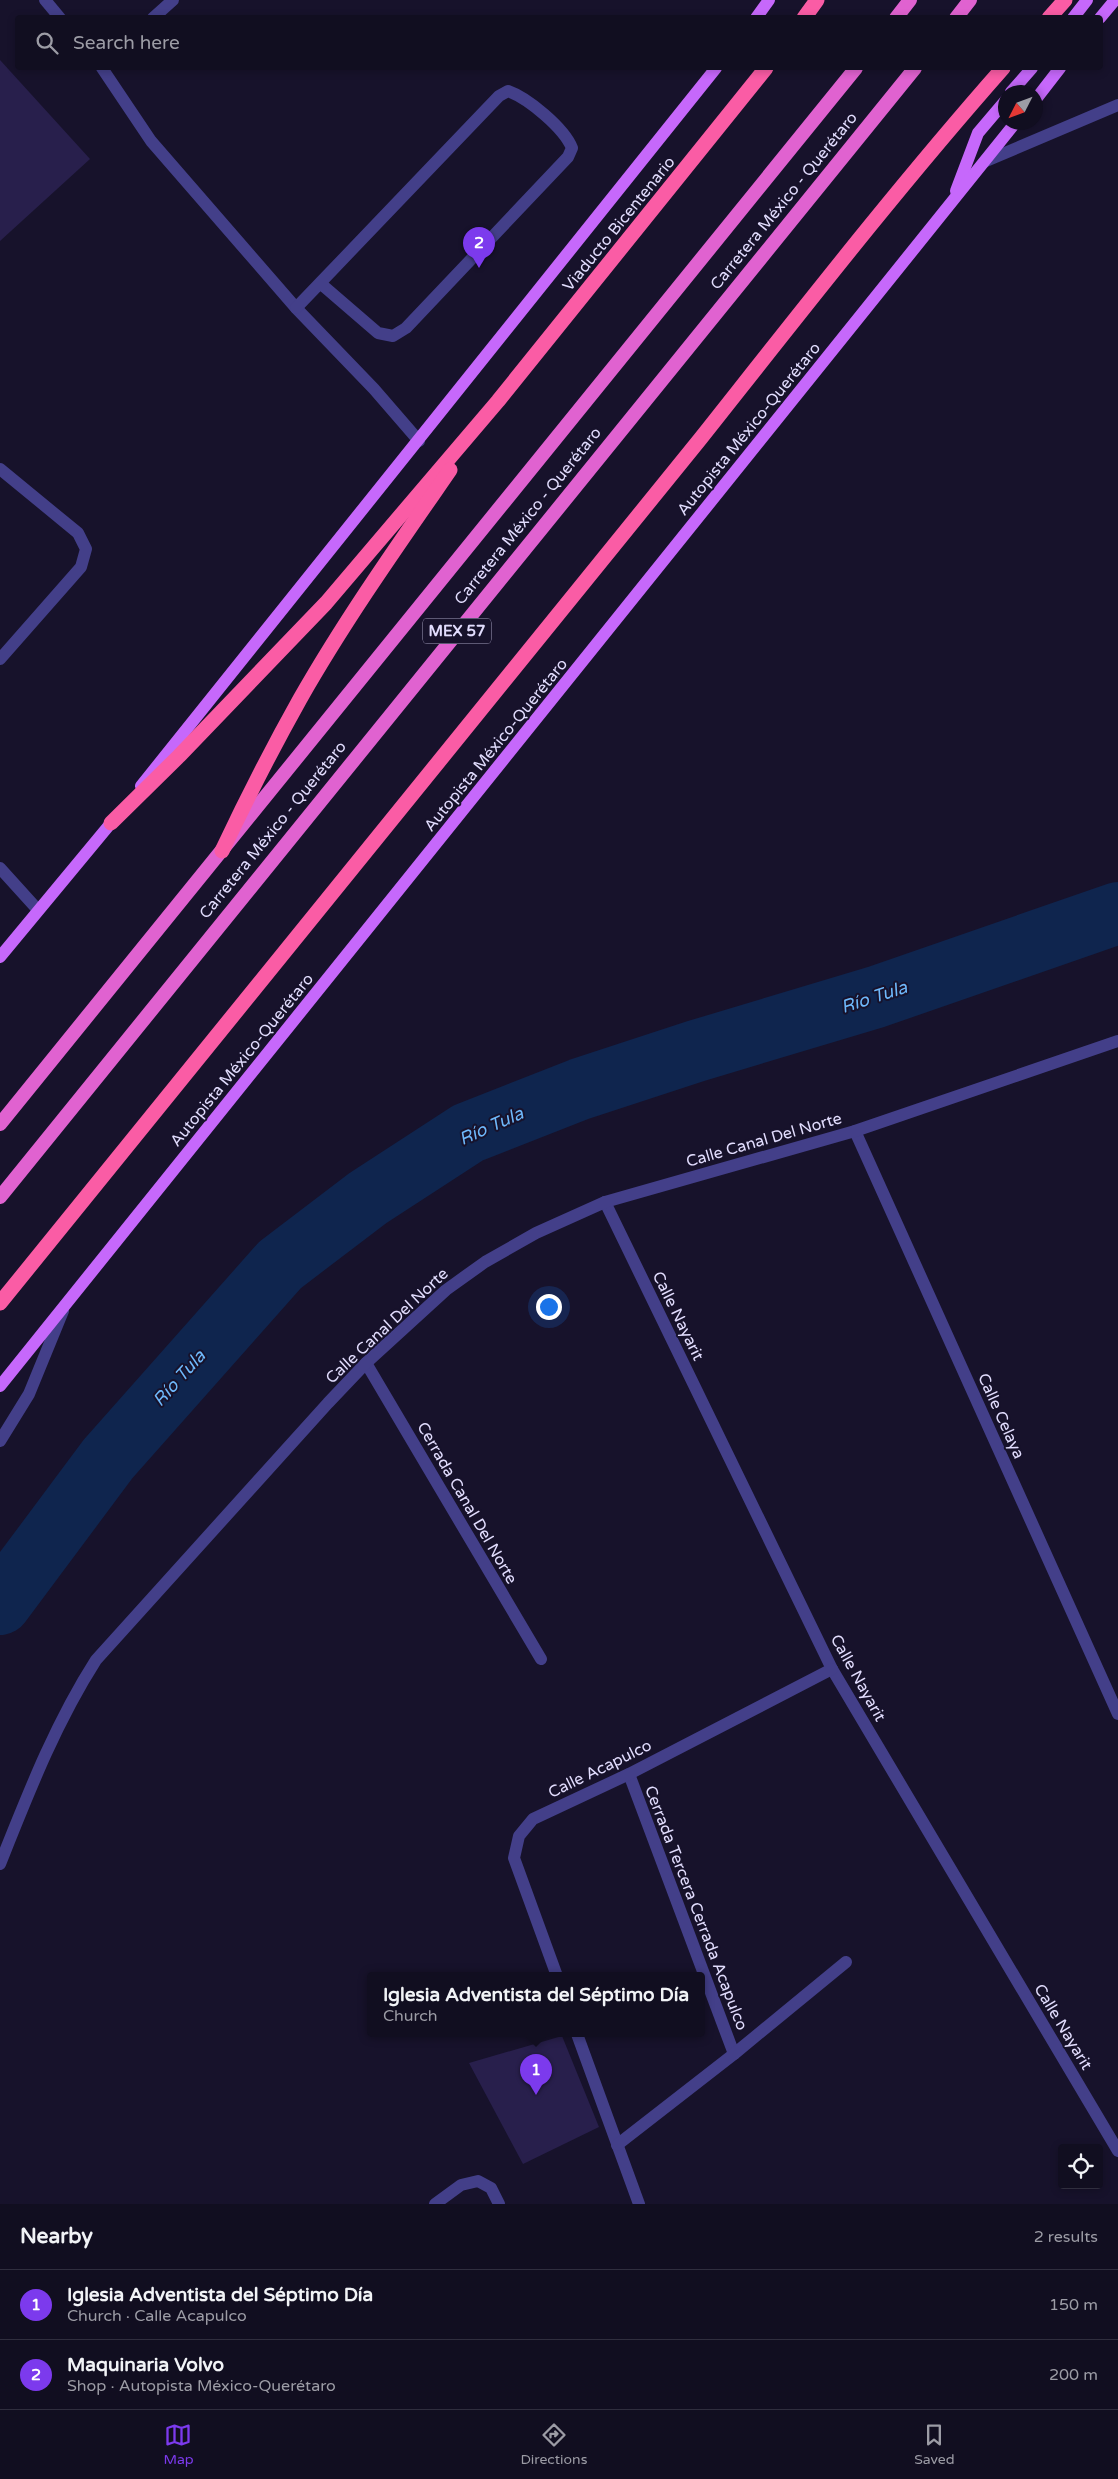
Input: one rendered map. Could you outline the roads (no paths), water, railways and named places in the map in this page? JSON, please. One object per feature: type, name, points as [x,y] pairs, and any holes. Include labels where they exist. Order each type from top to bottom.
[{"type":"highway","points":[[806,15],[817,0]]},
{"type":"highway","points":[[898,15],[910,0]]},
{"type":"highway","points":[[958,15],[970,0]]},
{"type":"highway","points":[[1052,15],[1065,0]]},
{"type":"highway","name":"Viaducto Bicentenario","points":[[498,402],[764,70]]},
{"type":"highway","name":"Carretera México - Querétaro","points":[[0,1124],[854,70]]},
{"type":"highway","name":"Carretera México - Querétaro","points":[[0,1197],[913,70]]},
{"type":"highway","points":[[0,1303],[804,308],[961,115],[1001,70]]},
{"type":"highway","points":[[222,851],[259,774],[319,668],[408,530],[498,402]]},
{"type":"highway","points":[[110,824],[186,749],[326,603],[498,402]]},
{"type":"main road","points":[[758,15],[770,0]]},
{"type":"main road","points":[[1076,15],[1088,0]]},
{"type":"main road","points":[[1102,15],[1115,0]]},
{"type":"main road","points":[[0,957],[110,824],[419,441],[714,70]]},
{"type":"main road","points":[[1017,85],[1030,70]]},
{"type":"main road","points":[[1043,90],[1058,70]]},
{"type":"main road","points":[[952,203],[978,133],[998,109]]},
{"type":"main road","name":"Autopista México-Querétaro","points":[[0,1386],[1010,130]]},
{"type":"street","points":[[45,0],[58,15]]},
{"type":"street","points":[[156,15],[173,0]]},
{"type":"street","points":[[103,70],[151,141],[296,308],[374,389],[419,441]]},
{"type":"street","points":[[296,308],[499,96],[508,91],[520,95],[567,136],[572,148],[568,157],[406,328],[393,336],[378,333],[320,283]]},
{"type":"street","points":[[986,161],[1118,105]]},
{"type":"street","points":[[0,469],[78,533],[86,549],[81,568],[0,659]]},
{"type":"street","points":[[0,868],[38,910]]},
{"type":"street","name":"Calle Canal Del Norte","points":[[0,1864],[42,1760],[78,1688],[96,1660],[366,1363],[446,1290],[485,1262],[536,1233],[605,1202],[855,1131],[1118,1041]]},
{"type":"street","name":"Calle Celaya","points":[[855,1131],[1118,1714]]},
{"type":"street","name":"Calle Nayarit","points":[[605,1202],[832,1669],[1118,2150]]},
{"type":"street","points":[[0,1441],[29,1394],[64,1308]]},
{"type":"street","name":"Cerrada Canal Del Norte","points":[[366,1363],[541,1659]]},
{"type":"street","name":"Calle Acapulco","points":[[556,1972],[514,1858],[518,1836],[533,1819],[629,1774],[832,1669]]},
{"type":"street","name":"Cerrada Tercera Cerrada Acapulco","points":[[629,1774],[703,1972]]},
{"type":"street","points":[[617,2145],[734,2054],[846,1962]]},
{"type":"street","name":"Cerrada Tercera Cerrada Acapulco","points":[[705,1977],[734,2054]]},
{"type":"street","points":[[578,2037],[639,2204]]},
{"type":"street","points":[[434,2204],[461,2185],[478,2181],[491,2188],[499,2204]]},
{"type":"waterway","name":"Río Tula","points":[[0,1604],[108,1459],[280,1265],[368,1198],[468,1133],[580,1089],[696,1051],[876,997],[1118,913]]},
{"type":"place","name":"Maquinaria Volvo","points":[[479,268]]},
{"type":"place","name":"Iglesia Adventista del Séptimo Día","points":[[536,2095]]}]
